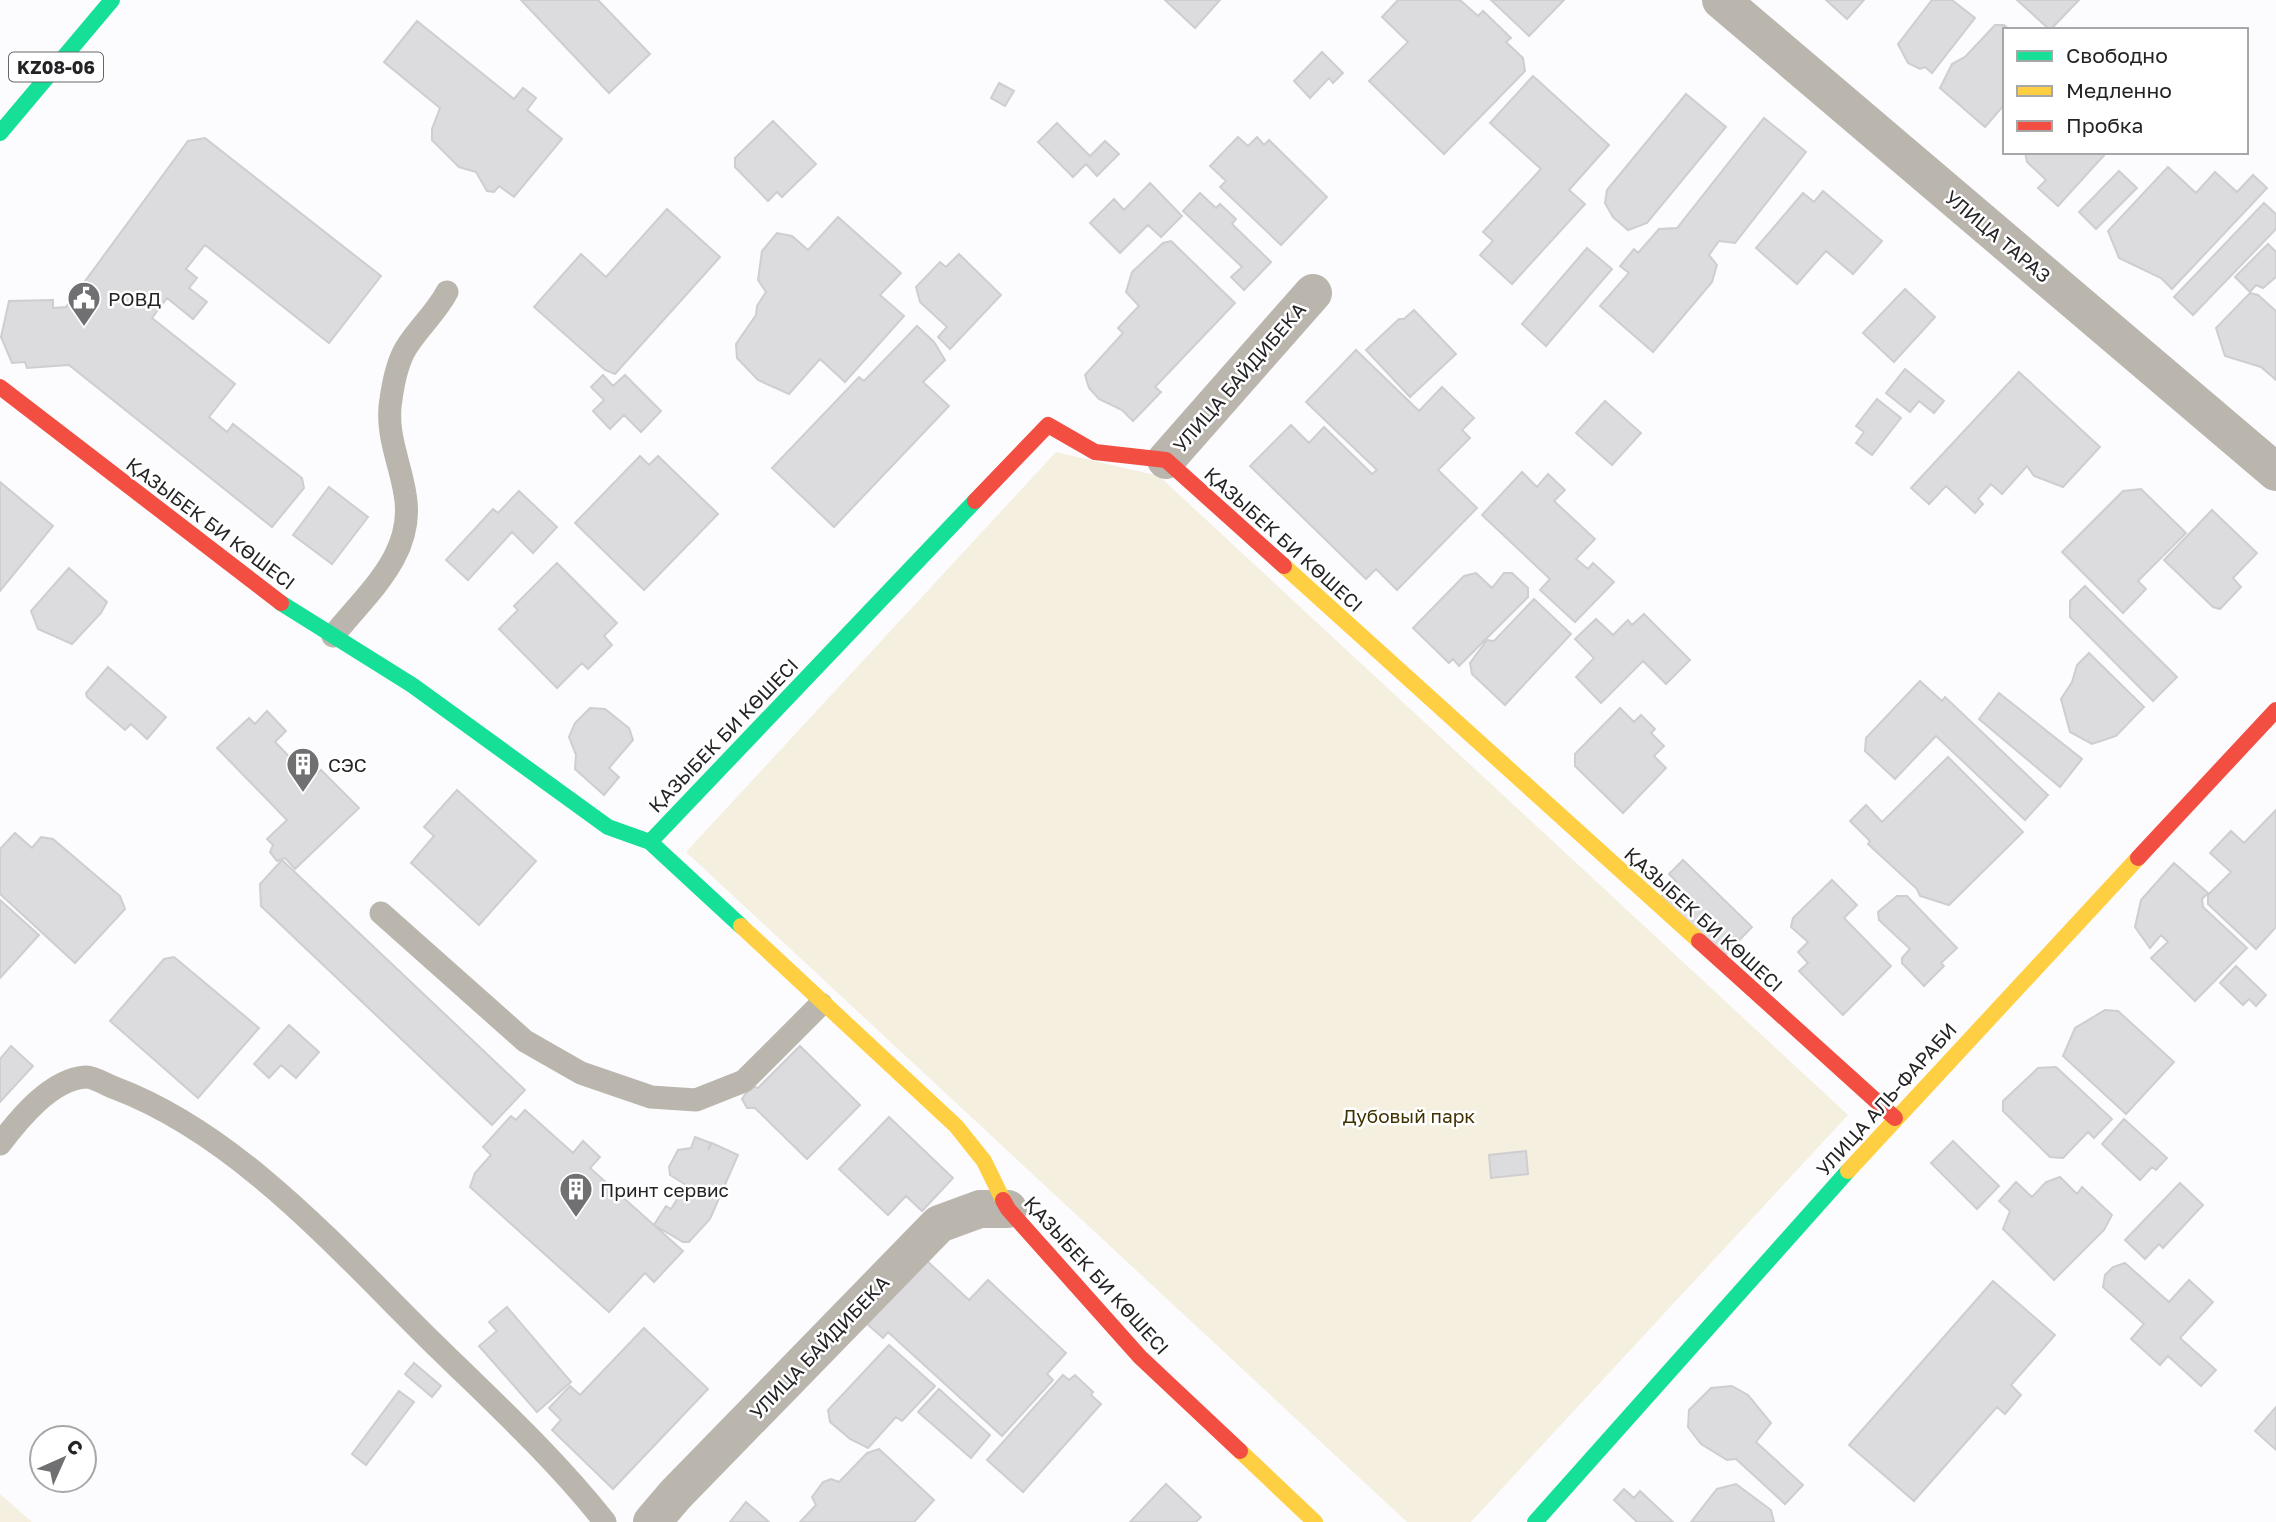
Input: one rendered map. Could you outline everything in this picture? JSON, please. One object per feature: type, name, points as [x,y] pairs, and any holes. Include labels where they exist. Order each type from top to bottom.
[{"type":"main road","name":"KZ08-06","points":[[0,133],[112,0]]},
{"type":"main road","name":"ҚАЗЫБЕК БИ КӨШЕСІ","points":[[0,387],[267,595],[412,685],[608,827],[650,842],[821,1004],[956,1126],[984,1161],[1008,1209],[1140,1357],[1315,1522]]},
{"type":"main road","name":"ҚАЗЫБЕК БИ КӨШЕСІ","points":[[650,842],[1048,425],[1095,452],[1166,460],[1895,1118]]},
{"type":"main road","name":"УЛИЦА АЛЬ-ФАРАБИ","points":[[1535,1522],[1895,1118],[2276,710]]},
{"type":"street","name":"УЛИЦА ТАРАЗ","points":[[1721,0],[2276,472]]},
{"type":"street","name":"УЛИЦА БАЙДИБЕКА","points":[[1166,460],[1313,293]]},
{"type":"street","name":"УЛИЦА БАЙДИБЕКА","points":[[652,1522],[684,1485],[939,1224],[980,1209],[1008,1209]]},
{"type":"lane","points":[[333,636],[388,572],[405,537],[406,495],[392,451],[390,402],[404,350],[438,309],[447,292]]},
{"type":"lane","points":[[381,913],[525,1041],[581,1073],[651,1097],[696,1100],[744,1081],[821,1004]]},
{"type":"lane","points":[[0,1144],[16,1124],[57,1086],[87,1077],[135,1095],[180,1118],[256,1176],[325,1237],[568,1476],[605,1522]]},
{"type":"green space","name":"Дубовый парк","points":[[1056,452],[1159,476],[1848,1115],[1471,1522],[1407,1522],[686,852]]},
{"type":"green space","points":[[0,1494],[32,1522],[0,1522]]},
{"type":"building","points":[[521,0],[598,0],[650,54],[609,93]]},
{"type":"building","points":[[1165,0],[1220,0],[1195,28]]},
{"type":"building","points":[[1398,0],[1460,0],[1478,16],[1483,11],[1511,38],[1506,42],[1523,58],[1525,71],[1444,154],[1369,81],[1408,42],[1382,17]]},
{"type":"building","points":[[1491,0],[1564,0],[1529,36]]},
{"type":"building","points":[[1826,0],[1864,0],[1847,19]]},
{"type":"building","points":[[1932,0],[1952,0],[1975,18],[1932,73],[1925,67],[1920,69],[1908,63],[1898,44]]},
{"type":"building","points":[[2017,0],[2079,0],[2052,28],[2048,28]]},
{"type":"building","points":[[417,21],[514,99],[523,88],[536,98],[527,110],[562,139],[514,197],[499,186],[494,192],[487,191],[476,172],[459,167],[432,140],[432,129],[440,108],[384,62]]},
{"type":"building","points":[[1995,25],[2008,28],[2003,28],[2003,106],[1985,127],[1940,88],[1952,64],[1965,57]]},
{"type":"building","points":[[1322,52],[1343,73],[1333,83],[1329,78],[1310,98],[1294,81]]},
{"type":"building","points":[[1533,76],[1609,145],[1569,190],[1585,204],[1512,284],[1480,255],[1493,241],[1483,232],[1541,169],[1490,123]]},
{"type":"building","points":[[999,83],[1014,91],[1005,106],[991,98]]},
{"type":"building","points":[[1686,94],[1726,127],[1647,223],[1628,230],[1613,217],[1605,203],[1607,190]]},
{"type":"building","points":[[1764,118],[1806,152],[1735,243],[1719,241],[1709,255],[1717,265],[1712,282],[1653,352],[1600,306],[1629,273],[1620,266],[1634,249],[1638,253],[1659,229],[1677,228]]},
{"type":"building","points":[[773,121],[816,164],[782,197],[777,192],[768,201],[735,167],[735,158]]},
{"type":"building","points":[[1057,123],[1090,156],[1105,141],[1119,154],[1097,176],[1086,164],[1073,177],[1038,142]]},
{"type":"building","points":[[1238,137],[1248,146],[1257,137],[1264,145],[1269,140],[1327,197],[1281,245],[1220,187],[1226,181],[1210,166]]},
{"type":"building","name":"РОВД","points":[[205,138],[381,276],[329,343],[205,245],[186,269],[197,278],[189,288],[207,302],[193,319],[167,298],[152,318],[235,384],[209,417],[227,432],[233,424],[302,478],[304,488],[272,527],[69,365],[27,368],[25,362],[12,363],[1,337],[9,301],[53,300],[53,308],[66,307],[188,141]]},
{"type":"building","points":[[2025,154],[2105,154],[2058,206],[2038,188],[2046,180],[2027,162]]},
{"type":"building","points":[[2168,167],[2196,193],[2215,172],[2237,192],[2253,175],[2267,188],[2172,289],[2161,278],[2119,258],[2108,231]]},
{"type":"building","points":[[2119,171],[2137,188],[2096,229],[2079,212]]},
{"type":"building","points":[[1150,183],[1182,216],[1161,237],[1148,225],[1120,253],[1090,223],[1114,199],[1124,210]]},
{"type":"building","points":[[1823,191],[1882,241],[1853,274],[1826,251],[1797,284],[1756,248],[1803,193],[1814,202]]},
{"type":"building","points":[[1200,193],[1216,208],[1220,204],[1236,219],[1232,224],[1271,262],[1244,290],[1231,277],[1242,267],[1183,211]]},
{"type":"building","points":[[2264,203],[2276,214],[2276,229],[2193,315],[2174,297]]},
{"type":"building","points":[[667,209],[720,257],[615,374],[605,370],[534,307],[581,254],[606,277]]},
{"type":"building","points":[[838,217],[901,273],[880,295],[904,316],[845,382],[820,359],[789,394],[758,380],[737,358],[736,344],[756,315],[757,306],[766,292],[758,280],[762,251],[777,233],[792,236],[808,250]]},
{"type":"building","points":[[1171,241],[1235,303],[1155,387],[1161,392],[1133,421],[1122,410],[1099,399],[1089,388],[1085,375],[1123,333],[1118,328],[1139,306],[1126,292],[1132,272],[1163,243]]},
{"type":"building","points":[[2268,244],[2276,252],[2276,277],[2263,288],[2256,285],[2250,292],[2235,277]]},
{"type":"building","points":[[1587,248],[1612,269],[1546,346],[1522,324]]},
{"type":"building","points":[[959,254],[1001,295],[950,349],[938,337],[947,327],[920,302],[916,287],[940,262],[946,267]]},
{"type":"building","points":[[1905,289],[1935,317],[1894,362],[1863,333]]},
{"type":"building","points":[[2250,293],[2258,295],[2276,311],[2276,380],[2261,367],[2225,356],[2216,328]]},
{"type":"building","points":[[1414,310],[1456,354],[1410,397],[1366,350],[1399,319],[1404,319]]},
{"type":"building","points":[[917,326],[934,342],[945,360],[923,382],[949,406],[834,527],[772,468],[859,377],[864,381]]},
{"type":"building","points":[[1356,350],[1419,411],[1442,387],[1474,418],[1462,430],[1470,438],[1438,470],[1477,508],[1397,590],[1376,569],[1366,579],[1250,466],[1291,425],[1309,443],[1324,427],[1372,474],[1377,470],[1306,402]]},
{"type":"building","points":[[1905,369],[1944,401],[1934,413],[1919,401],[1910,412],[1886,393]]},
{"type":"building","points":[[2019,372],[2100,447],[2063,487],[2034,476],[2027,466],[2002,494],[1991,484],[1978,499],[1983,504],[1975,513],[1946,486],[1929,504],[1911,488]]},
{"type":"building","points":[[603,375],[613,386],[625,375],[661,411],[641,432],[624,415],[610,429],[593,411],[604,400],[591,387]]},
{"type":"building","points":[[1877,399],[1901,418],[1872,455],[1856,443],[1864,432],[1856,426]]},
{"type":"building","points":[[1605,401],[1641,433],[1612,465],[1576,433]]},
{"type":"building","points":[[640,456],[649,465],[658,456],[718,514],[644,590],[575,523]]},
{"type":"building","points":[[1522,472],[1537,487],[1548,474],[1565,490],[1554,501],[1595,539],[1576,559],[1588,569],[1593,563],[1614,582],[1575,622],[1540,590],[1550,579],[1482,515]]},
{"type":"building","points":[[0,482],[53,526],[0,591]]},
{"type":"building","points":[[329,487],[368,517],[332,564],[293,535]]},
{"type":"building","points":[[2141,489],[2186,533],[2138,581],[2146,589],[2123,613],[2062,552],[2123,491]]},
{"type":"building","points":[[519,491],[557,527],[533,553],[512,532],[468,580],[446,560],[493,509],[498,513]]},
{"type":"building","points":[[2212,510],[2257,553],[2233,578],[2241,587],[2220,609],[2213,607],[2164,560]]},
{"type":"building","points":[[557,563],[617,623],[604,636],[612,645],[588,669],[582,663],[557,688],[499,629],[518,610],[514,606]]},
{"type":"building","points":[[69,568],[107,602],[101,613],[72,644],[38,629],[31,611]]},
{"type":"building","points":[[1476,573],[1492,588],[1504,573],[1512,573],[1528,588],[1528,597],[1459,666],[1453,659],[1449,663],[1413,628],[1464,576]]},
{"type":"building","points":[[2085,586],[2177,677],[2153,701],[2070,617],[2070,601]]},
{"type":"building","points":[[1534,599],[1571,634],[1505,705],[1472,674],[1470,663],[1487,640],[1494,641]]},
{"type":"building","points":[[1644,614],[1690,660],[1666,684],[1643,661],[1601,703],[1576,677],[1594,658],[1575,639],[1596,619],[1613,635],[1628,620],[1632,625]]},
{"type":"building","points":[[2089,653],[2144,707],[2116,736],[2092,744],[2070,732],[2061,699],[2072,682],[2077,665]]},
{"type":"building","points":[[108,667],[166,717],[147,739],[131,724],[125,730],[87,697],[86,693]]},
{"type":"building","points":[[1920,681],[1942,701],[1945,697],[2048,795],[2025,820],[1936,736],[1895,779],[1865,751],[1866,738]]},
{"type":"building","points":[[1999,693],[2082,759],[2060,787],[1979,719]]},
{"type":"building","points":[[590,708],[605,709],[629,728],[633,740],[609,768],[619,777],[604,795],[575,769],[576,755],[569,737],[575,723]]},
{"type":"building","points":[[1620,708],[1634,722],[1641,715],[1655,729],[1651,733],[1664,746],[1654,756],[1666,768],[1623,813],[1575,766],[1575,754]]},
{"type":"building","name":"СЭС","points":[[267,711],[286,731],[275,742],[311,779],[321,770],[359,808],[295,869],[285,858],[277,861],[270,852],[273,845],[267,839],[287,820],[217,748],[249,718],[255,724]]},
{"type":"building","points":[[1948,757],[2023,832],[1949,905],[1920,896],[1917,889],[1868,844],[1870,841],[1850,821],[1866,805],[1882,822]]},
{"type":"building","points":[[457,790],[536,861],[479,925],[411,863],[434,836],[424,827]]},
{"type":"building","points":[[2276,810],[2276,927],[2256,949],[2208,904],[2208,895],[2231,872],[2210,853],[2231,831],[2244,843]]},
{"type":"building","points":[[15,833],[32,848],[41,837],[53,839],[120,896],[125,909],[75,963],[0,894],[0,849]]},
{"type":"building","points":[[282,860],[525,1090],[492,1125],[261,906],[260,884]]},
{"type":"building","points":[[1683,860],[1752,927],[1723,957],[1661,897],[1676,881],[1669,874]]},
{"type":"building","points":[[2174,863],[2208,893],[2202,899],[2203,907],[2247,948],[2195,1001],[2151,958],[2168,942],[2161,935],[2150,948],[2135,927],[2141,900]]},
{"type":"building","points":[[1832,880],[1857,905],[1844,918],[1891,966],[1843,1015],[1799,971],[1808,963],[1798,952],[1808,942],[1791,927],[1793,918]]},
{"type":"building","points":[[1897,896],[1907,896],[1957,948],[1941,963],[1944,966],[1924,986],[1902,963],[1902,958],[1910,949],[1879,920],[1878,912]]},
{"type":"building","points":[[0,900],[39,935],[0,978]]},
{"type":"building","points":[[174,957],[259,1028],[198,1098],[110,1021],[164,959]]},
{"type":"building","points":[[2236,966],[2266,995],[2256,1006],[2249,999],[2243,1005],[2220,983]]},
{"type":"building","points":[[2105,1010],[2118,1011],[2174,1062],[2126,1114],[2063,1056],[2075,1028]]},
{"type":"building","points":[[289,1025],[319,1052],[296,1078],[281,1065],[269,1078],[254,1064]]},
{"type":"building","points":[[11,1046],[33,1066],[0,1102],[0,1059]]},
{"type":"building","points":[[800,1046],[860,1105],[807,1159],[755,1108],[747,1108],[742,1099],[751,1086],[758,1088]]},
{"type":"building","points":[[2056,1067],[2112,1119],[2094,1138],[2088,1132],[2063,1158],[2050,1157],[2003,1111],[2003,1101],[2038,1068]]},
{"type":"building","name":"Принт сервис","points":[[525,1110],[573,1153],[583,1141],[600,1157],[590,1168],[683,1251],[654,1282],[645,1273],[609,1312],[470,1187],[475,1173],[491,1155],[483,1147],[511,1116],[516,1120]]},
{"type":"building","points":[[889,1117],[953,1178],[922,1211],[906,1196],[888,1215],[839,1169]]},
{"type":"building","points":[[2124,1119],[2167,1158],[2156,1170],[2152,1167],[2140,1180],[2102,1144]]},
{"type":"building","points":[[695,1137],[711,1143],[708,1150],[712,1143],[738,1155],[710,1219],[689,1242],[683,1242],[654,1225],[666,1206],[671,1209],[686,1185],[670,1175],[669,1167],[678,1150],[691,1148]]},
{"type":"building","points":[[1953,1141],[1999,1186],[1977,1209],[1931,1163]]},
{"type":"building","points":[[1526,1151],[1528,1174],[1491,1178],[1489,1155]]},
{"type":"building","points":[[2060,1177],[2077,1194],[2082,1187],[2112,1215],[2104,1230],[2054,1280],[2003,1229],[2010,1211],[1999,1201],[2016,1182],[2032,1197],[2046,1182]]},
{"type":"building","points":[[2180,1183],[2203,1205],[2163,1248],[2159,1244],[2145,1259],[2125,1240]]},
{"type":"building","points":[[925,1259],[969,1300],[988,1280],[1066,1353],[1047,1374],[1053,1380],[1002,1436],[888,1332],[883,1338],[866,1323]]},
{"type":"building","points":[[2125,1263],[2169,1302],[2189,1280],[2213,1302],[2180,1338],[2216,1370],[2201,1386],[2168,1356],[2160,1365],[2131,1339],[2144,1324],[2103,1287],[2105,1275],[2113,1267]]},
{"type":"building","points":[[1993,1281],[2055,1335],[2011,1385],[2021,1395],[2005,1414],[1997,1407],[1914,1501],[1849,1445]]},
{"type":"building","points":[[507,1307],[571,1382],[537,1412],[479,1346],[497,1331],[489,1322]]},
{"type":"building","points":[[644,1328],[708,1389],[613,1489],[552,1430],[561,1420],[549,1408],[570,1386],[580,1395]]},
{"type":"building","points":[[889,1345],[935,1386],[902,1421],[896,1417],[868,1448],[850,1439],[830,1422],[828,1410]]},
{"type":"building","points":[[414,1363],[441,1386],[432,1397],[405,1374]]},
{"type":"building","points":[[1063,1375],[1069,1380],[1075,1375],[1101,1404],[1023,1492],[987,1460]]},
{"type":"building","points":[[1732,1386],[1748,1395],[1771,1423],[1756,1442],[1803,1485],[1785,1504],[1736,1459],[1727,1460],[1701,1444],[1688,1427],[1689,1410],[1711,1388]]},
{"type":"building","points":[[939,1389],[990,1435],[971,1458],[918,1412]]},
{"type":"building","points":[[399,1391],[414,1402],[366,1465],[352,1454]]},
{"type":"building","points":[[2276,1407],[2276,1450],[2255,1431]]},
{"type":"building","points":[[879,1449],[934,1500],[914,1522],[800,1522],[816,1505],[812,1497],[823,1482],[831,1479],[839,1482],[867,1453]]},
{"type":"building","points":[[1166,1484],[1201,1517],[1196,1522],[1130,1522]]},
{"type":"building","points":[[1736,1484],[1771,1510],[1774,1522],[1691,1522],[1717,1489]]},
{"type":"building","points":[[1624,1489],[1634,1498],[1640,1491],[1673,1522],[1637,1522],[1614,1500]]},
{"type":"building","points":[[746,1502],[769,1522],[730,1522]]},
{"type":"traffic: fast","points":[[0,133],[112,0]]},
{"type":"traffic: fast","points":[[650,842],[975,501]]},
{"type":"traffic: fast","points":[[281,603],[412,685],[608,827],[650,842],[741,926]]},
{"type":"traffic: fast","points":[[1535,1522],[1848,1171]]},
{"type":"traffic: slow","points":[[1284,566],[1699,941]]},
{"type":"traffic: slow","points":[[1848,1171],[2138,858]]},
{"type":"traffic: slow","points":[[741,926],[956,1126],[984,1161],[1003,1200]]},
{"type":"traffic: slow","points":[[1240,1451],[1315,1522]]},
{"type":"traffic: jam","points":[[0,387],[281,603]]},
{"type":"traffic: jam","points":[[975,501],[1048,425],[1095,452],[1166,460],[1284,566]]},
{"type":"traffic: jam","points":[[2138,858],[2276,710]]},
{"type":"traffic: jam","points":[[1699,941],[1895,1118]]},
{"type":"traffic: jam","points":[[1003,1200],[1008,1209],[1140,1357],[1240,1451]]},
{"type":"place","name":"РОВД","points":[[84,328]]},
{"type":"place","name":"СЭС","points":[[303,794]]},
{"type":"place","name":"Принт сервис","points":[[576,1219]]}]
